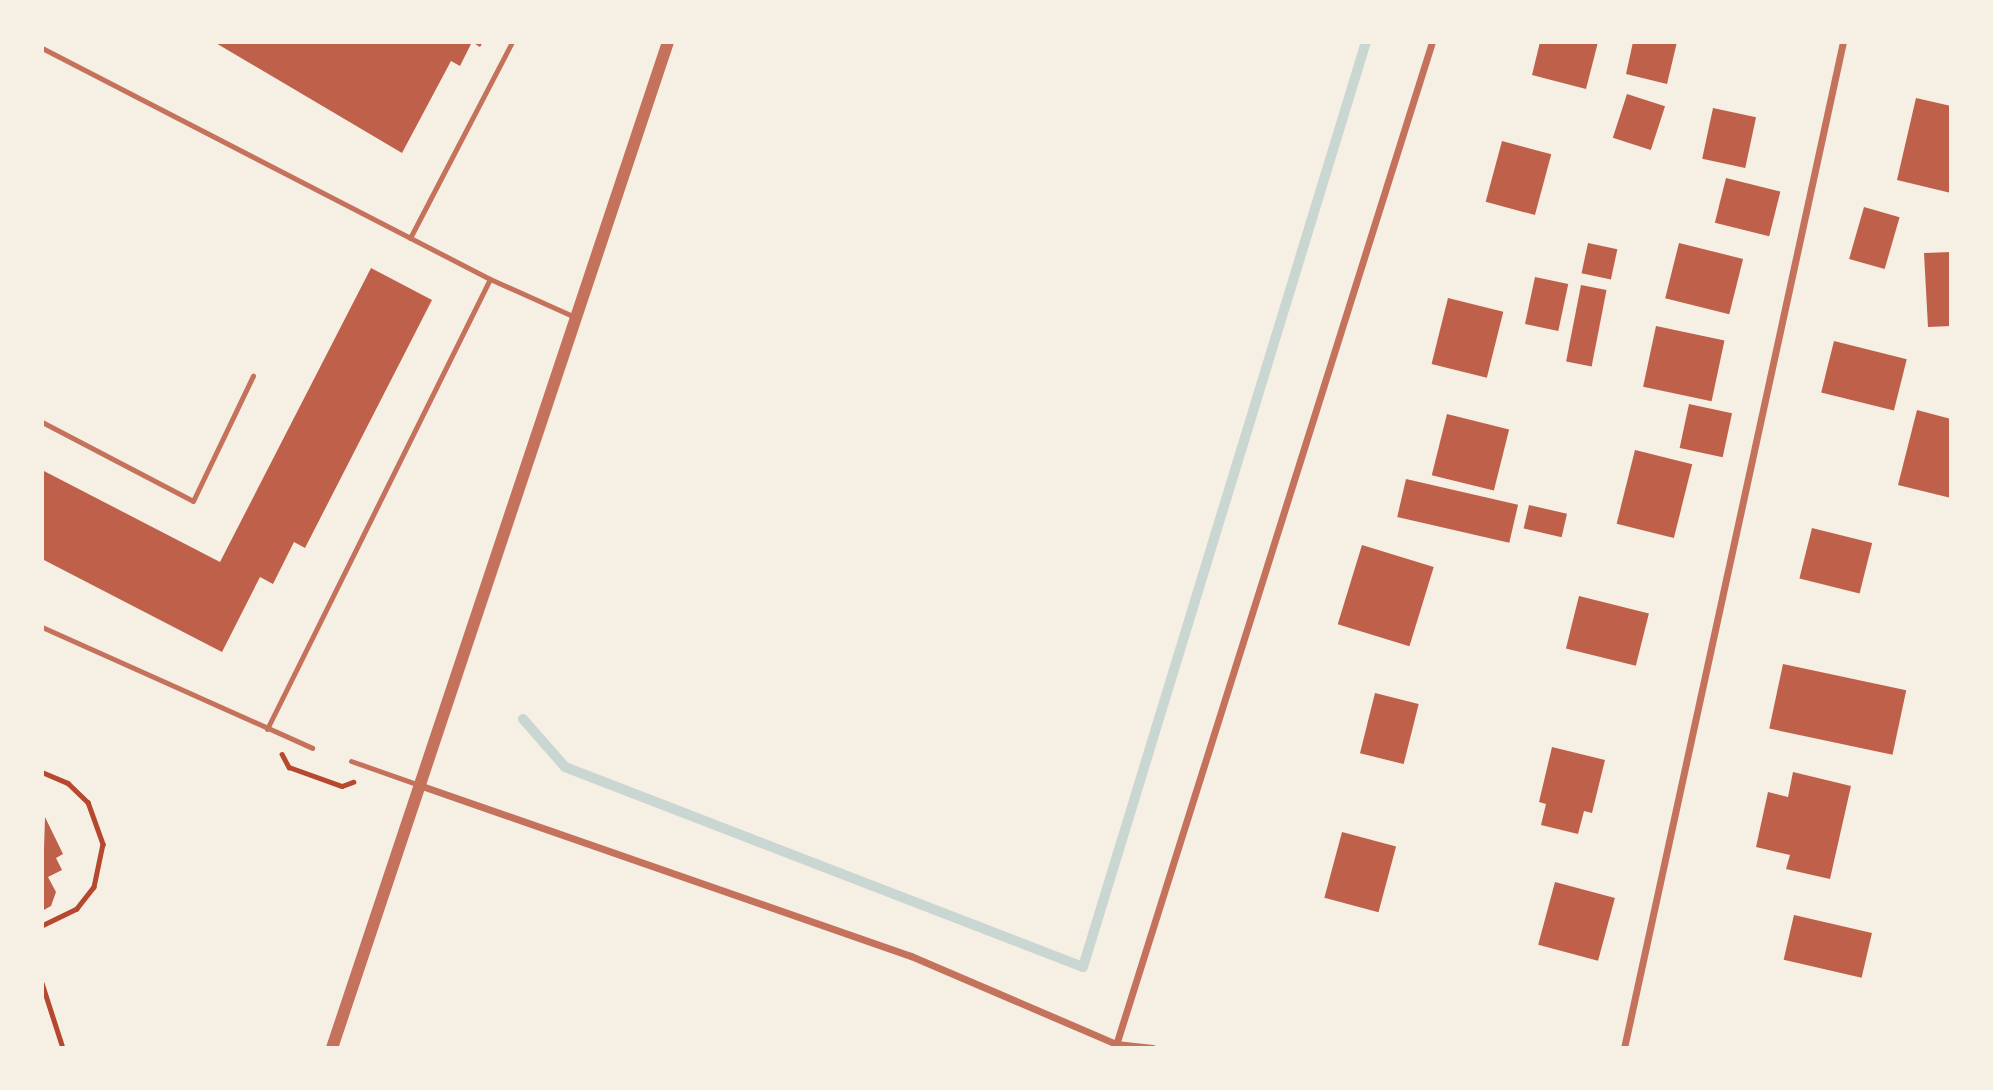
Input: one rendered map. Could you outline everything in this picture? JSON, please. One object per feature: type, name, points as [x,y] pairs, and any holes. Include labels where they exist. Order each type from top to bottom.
[{"type":"street","points":[[332,1048],[668,42]]},
{"type":"street","points":[[1115,1046],[1432,42]]},
{"type":"street","points":[[1624,1048],[1843,42]]},
{"type":"street","points":[[419,785],[911,956],[1115,1046],[1153,1048]]},
{"type":"lane","points":[[410,238],[512,42]]},
{"type":"lane","points":[[42,48],[490,279],[575,317]]},
{"type":"lane","points":[[267,729],[490,279]]},
{"type":"lane","points":[[42,422],[193,501],[253,376]]},
{"type":"lane","points":[[42,626],[312,748]]},
{"type":"lane","points":[[351,761],[419,785]]},
{"type":"path","points":[[267,729],[289,767],[342,786],[384,773]]},
{"type":"path","points":[[42,772],[68,783],[88,802],[103,844],[94,887],[77,909],[42,926]]},
{"type":"path","points":[[42,983],[63,1048]]},
{"type":"building","points":[[214,42],[472,42],[460,66],[451,61],[402,153]]},
{"type":"building","points":[[1540,42],[1598,42],[1586,89],[1532,75]]},
{"type":"building","points":[[1633,42],[1677,42],[1667,84],[1626,74]]},
{"type":"building","points":[[1627,94],[1665,106],[1651,150],[1613,138]]},
{"type":"building","points":[[1916,98],[1951,106],[1951,193],[1897,180]]},
{"type":"building","points":[[1713,108],[1756,117],[1745,168],[1702,159]]},
{"type":"building","points":[[1502,141],[1551,154],[1535,215],[1486,202]]},
{"type":"building","points":[[1726,178],[1780,192],[1769,236],[1715,223]]},
{"type":"building","points":[[1864,207],[1900,217],[1885,269],[1849,259]]},
{"type":"building","points":[[1588,243],[1617,249],[1611,280],[1582,273]]},
{"type":"building","points":[[1679,243],[1743,259],[1729,314],[1665,298]]},
{"type":"building","points":[[1951,252],[1951,326],[1928,327],[1924,253]]},
{"type":"building","points":[[371,268],[432,300],[305,548],[294,542],[273,584],[260,577],[222,652],[42,559],[42,470],[220,562]]},
{"type":"building","points":[[1535,277],[1568,284],[1558,331],[1525,324]]},
{"type":"building","points":[[1581,285],[1607,290],[1592,367],[1566,362]]},
{"type":"building","points":[[1448,298],[1503,312],[1487,378],[1432,364]]},
{"type":"building","points":[[1656,326],[1724,341],[1712,401],[1643,387]]},
{"type":"building","points":[[1834,341],[1907,359],[1894,411],[1821,392]]},
{"type":"building","points":[[1689,404],[1732,413],[1723,457],[1680,448]]},
{"type":"building","points":[[1917,410],[1951,419],[1951,498],[1898,485]]},
{"type":"building","points":[[1447,414],[1509,429],[1494,491],[1432,475]]},
{"type":"building","points":[[1635,450],[1692,464],[1674,538],[1617,524]]},
{"type":"building","points":[[1406,479],[1518,505],[1509,543],[1397,517]]},
{"type":"building","points":[[1529,505],[1567,514],[1562,537],[1524,528]]},
{"type":"building","points":[[1812,528],[1872,543],[1860,593],[1799,578]]},
{"type":"building","points":[[1362,545],[1434,567],[1409,646],[1338,624]]},
{"type":"building","points":[[1579,596],[1649,613],[1636,666],[1566,648]]},
{"type":"building","points":[[1783,664],[1906,690],[1893,755],[1769,729]]},
{"type":"building","points":[[1375,693],[1419,704],[1404,764],[1360,753]]},
{"type":"building","points":[[1552,747],[1605,760],[1592,813],[1584,811],[1578,834],[1541,825],[1546,804],[1539,802]]},
{"type":"building","points":[[1793,772],[1851,786],[1830,879],[1786,869],[1790,855],[1756,847],[1768,792],[1788,797]]},
{"type":"building","points":[[45,817],[63,854],[56,858],[62,870],[48,877],[56,892],[51,906],[42,911]]},
{"type":"building","points":[[1342,832],[1396,846],[1378,912],[1324,898]]},
{"type":"building","points":[[1555,882],[1615,898],[1598,961],[1538,945]]},
{"type":"building","points":[[1794,915],[1872,933],[1862,978],[1784,960]]},
{"type":"waterway","points":[[523,719],[565,767],[1083,967],[1366,42]]}]
